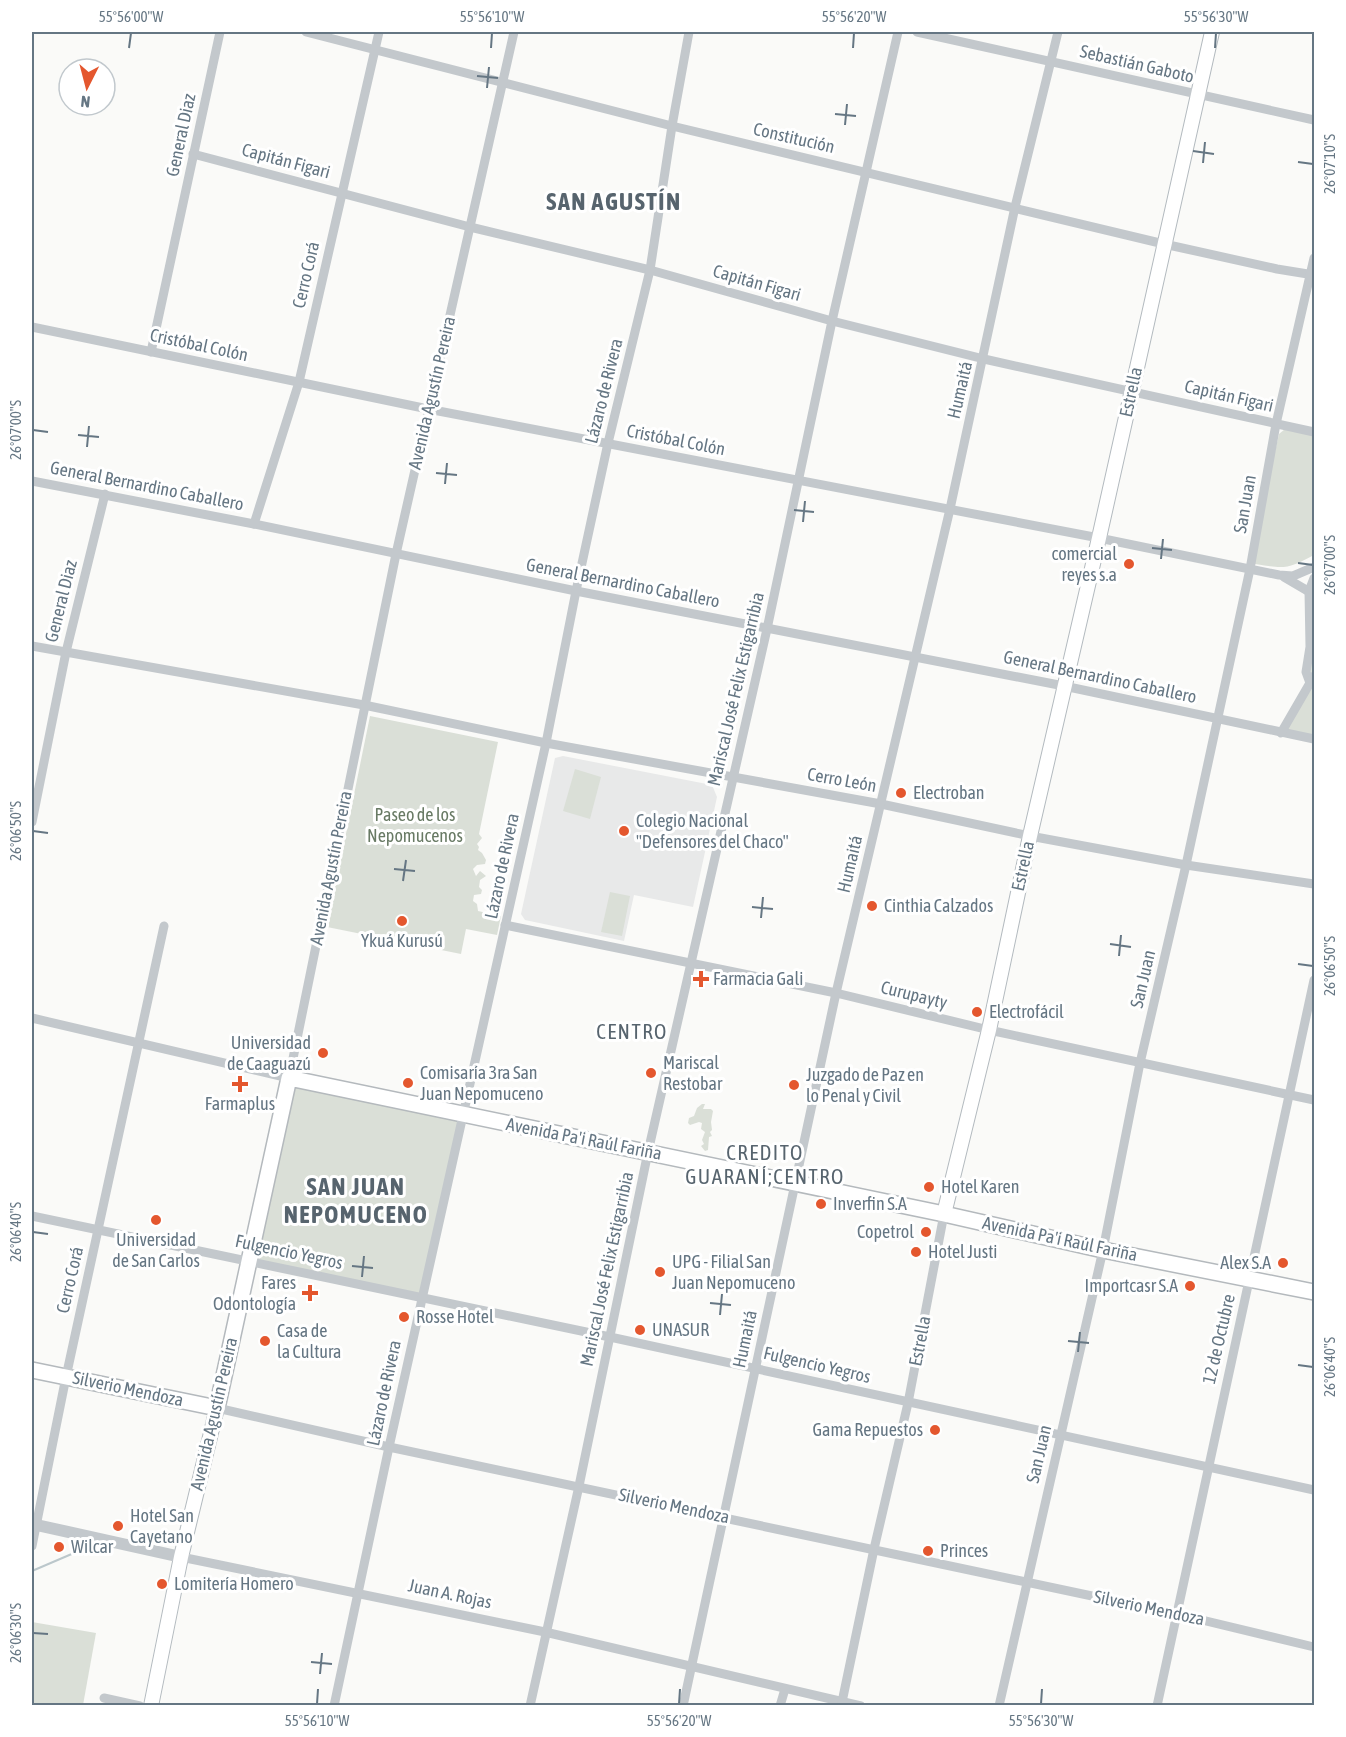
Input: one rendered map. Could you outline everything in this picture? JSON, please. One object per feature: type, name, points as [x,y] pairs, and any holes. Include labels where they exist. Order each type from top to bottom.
[{"type":"highway","name":"Avenida Pa'i Raúl Fariña","points":[[289,1078],[944,1214],[1103,1250],[1314,1292]]},
{"type":"highway","name":"Avenida Agustín Pereira","points":[[217,1408],[289,1078]]},
{"type":"highway","name":"Silverio Mendoza","points":[[32,1370],[217,1408]]},
{"type":"main road","name":"Estrella","points":[[944,1214],[989,1030],[1030,836],[1212,32]]},
{"type":"main road","name":"Avenida Agustín Pereira","points":[[151,1706],[181,1557],[217,1408]]},
{"type":"street","name":"General Diaz","points":[[151,352],[220,32]]},
{"type":"street","name":"Constitución","points":[[306,32],[672,126],[1276,269],[1312,280]]},
{"type":"street","name":"Cerro Corá","points":[[254,524],[299,382],[379,32]]},
{"type":"street","name":"Avenida Agustín Pereira","points":[[289,1078],[396,554],[514,32]]},
{"type":"street","name":"Lázaro de Rivera","points":[[334,1706],[388,1446],[546,743],[608,443],[650,270],[689,32]]},
{"type":"street","name":"Mariscal José Felix Estigarribia","points":[[530,1706],[579,1486],[648,1152],[768,629],[797,480],[898,32]]},
{"type":"street","name":"Sebastián Gaboto","points":[[917,32],[1314,120]]},
{"type":"street","name":"Humaitá","points":[[683,1706],[836,993],[950,509],[1015,207],[1058,32]]},
{"type":"street","name":"Capitán Figari","points":[[194,154],[470,227],[650,270],[832,321],[984,359],[1314,432]]},
{"type":"street","name":"San Juan","points":[[999,1706],[1103,1250],[1140,1063],[1218,718],[1250,569],[1276,424],[1312,280],[1314,258]]},
{"type":"street","name":"Cristóbal Colón","points":[[32,327],[428,409],[1099,538],[1279,575]]},
{"type":"street","name":"General Bernardino Caballero","points":[[32,481],[254,524],[576,591],[1064,686],[1314,739]]},
{"type":"street","name":"General Diaz","points":[[32,822],[66,652],[105,494]]},
{"type":"street","points":[[1279,575],[1293,576],[1314,567]]},
{"type":"street","points":[[1279,575],[1312,593]]},
{"type":"street","points":[[1281,733],[1312,679],[1306,672],[1314,578]]},
{"type":"street","name":"Cerro León","points":[[32,646],[364,705],[546,743],[881,804],[1030,836],[1186,865],[1314,884]]},
{"type":"street","name":"Curupayty","points":[[506,925],[836,993],[989,1030],[1314,1100]]},
{"type":"street","name":"Cerro Corá","points":[[32,1546],[34,1525],[164,926]]},
{"type":"street","name":"12 de Octubre","points":[[1157,1706],[1314,980]]},
{"type":"street","name":"Avenida Pa'i Raúl Fariña","points":[[32,1018],[289,1078]]},
{"type":"street","name":"Estrella","points":[[842,1702],[908,1403],[944,1214]]},
{"type":"street","name":"Fulgencio Yegros","points":[[32,1216],[756,1368],[1314,1490]]},
{"type":"street","name":"Silverio Mendoza","points":[[217,1408],[1178,1614],[1314,1647]]},
{"type":"street","name":"Juan A. Rojas","points":[[34,1525],[545,1632],[861,1706]]},
{"type":"street","points":[[780,1706],[785,1689]]},
{"type":"street","points":[[104,1698],[140,1706]]},
{"type":"shaded area","name":"Colegio Nacional \"Defensores del Chaco\"","points":[[563,756],[712,785],[717,797],[693,907],[634,895],[624,941],[525,920],[521,914],[555,758]]},
{"type":"green space","points":[[1285,429],[1314,436],[1314,555],[1286,567],[1273,567],[1255,564],[1251,558],[1279,434]]},
{"type":"green space","points":[[1314,595],[1314,739],[1281,733],[1310,683],[1310,599]]},
{"type":"green space","name":"Paseo de los Nepomucenos","points":[[370,716],[498,742],[479,834],[482,838],[477,844],[478,850],[486,860],[485,864],[477,865],[473,869],[476,876],[480,871],[486,876],[480,880],[481,894],[474,895],[473,901],[477,904],[478,911],[501,916],[497,935],[466,929],[461,954],[327,927]]},
{"type":"green space","points":[[575,769],[601,777],[590,819],[563,811]]},
{"type":"green space","points":[[610,892],[630,896],[622,936],[601,932]]},
{"type":"green space","points":[[290,1080],[463,1116],[420,1296],[250,1259]]},
{"type":"green space","points":[[705,1104],[703,1109],[713,1111],[710,1132],[712,1136],[709,1137],[708,1150],[705,1151],[701,1146],[704,1144],[702,1140],[705,1132],[701,1129],[702,1123],[690,1125],[688,1123],[689,1118],[694,1116],[697,1108]]},
{"type":"green space","points":[[32,1622],[96,1633],[83,1705],[32,1705]]},
{"type":"waterway","points":[[32,1571],[95,1544]]},
{"type":"place","name":"comercial reyes s.a","points":[[1129,564]]},
{"type":"place","name":"Electroban","points":[[901,793]]},
{"type":"place","name":"Colegio Nacional \"Defensores del Chaco\"","points":[[624,831]]},
{"type":"place","name":"Cinthia Calzados","points":[[872,906]]},
{"type":"place","name":"Ykuá Kurusú","points":[[402,921]]},
{"type":"place","name":"Farmacia Gali","points":[[701,979]]},
{"type":"place","name":"Electrofácil","points":[[977,1012]]},
{"type":"place","name":"Universidad de Caaguazú","points":[[323,1053]]},
{"type":"place","name":"Mariscal Restobar","points":[[651,1073]]},
{"type":"place","name":"Comisaría 3ra San Juan Nepomuceno","points":[[408,1083]]},
{"type":"place","name":"Farmaplus","points":[[240,1084]]},
{"type":"place","name":"Juzgado de Paz en lo Penal y Civil","points":[[794,1085]]},
{"type":"place","name":"Hotel Karen","points":[[929,1187]]},
{"type":"place","name":"Inverfin S.A","points":[[821,1204]]},
{"type":"place","name":"Universidad de San Carlos","points":[[156,1220]]},
{"type":"place","name":"Copetrol","points":[[926,1232]]},
{"type":"place","name":"Hotel Justi","points":[[916,1252]]},
{"type":"place","name":"Alex S.A","points":[[1283,1263]]},
{"type":"place","name":"UPG - Filial San Juan Nepomuceno","points":[[660,1272]]},
{"type":"place","name":"Importcasr S.A","points":[[1190,1286]]},
{"type":"place","name":"Fares Odontología","points":[[310,1293]]},
{"type":"place","name":"Rosse Hotel","points":[[404,1317]]},
{"type":"place","name":"UNASUR","points":[[640,1330]]},
{"type":"place","name":"Casa de la Cultura","points":[[265,1341]]},
{"type":"place","name":"Gama Repuestos","points":[[935,1430]]},
{"type":"place","name":"Hotel San Cayetano","points":[[118,1526]]},
{"type":"place","name":"Wilcar","points":[[59,1547]]},
{"type":"place","name":"Princes","points":[[928,1551]]},
{"type":"place","name":"Lomitería Homero","points":[[162,1584]]},
{"type":"district","name":"SAN AGUSTÍN","points":[[614,202]]},
{"type":"district","name":"CENTRO","points":[[632,1032]]},
{"type":"district","name":"CREDITO GUARANÍ;CENTRO","points":[[765,1165]]},
{"type":"district","name":"SAN JUAN NEPOMUCENO","points":[[356,1201]]}]
